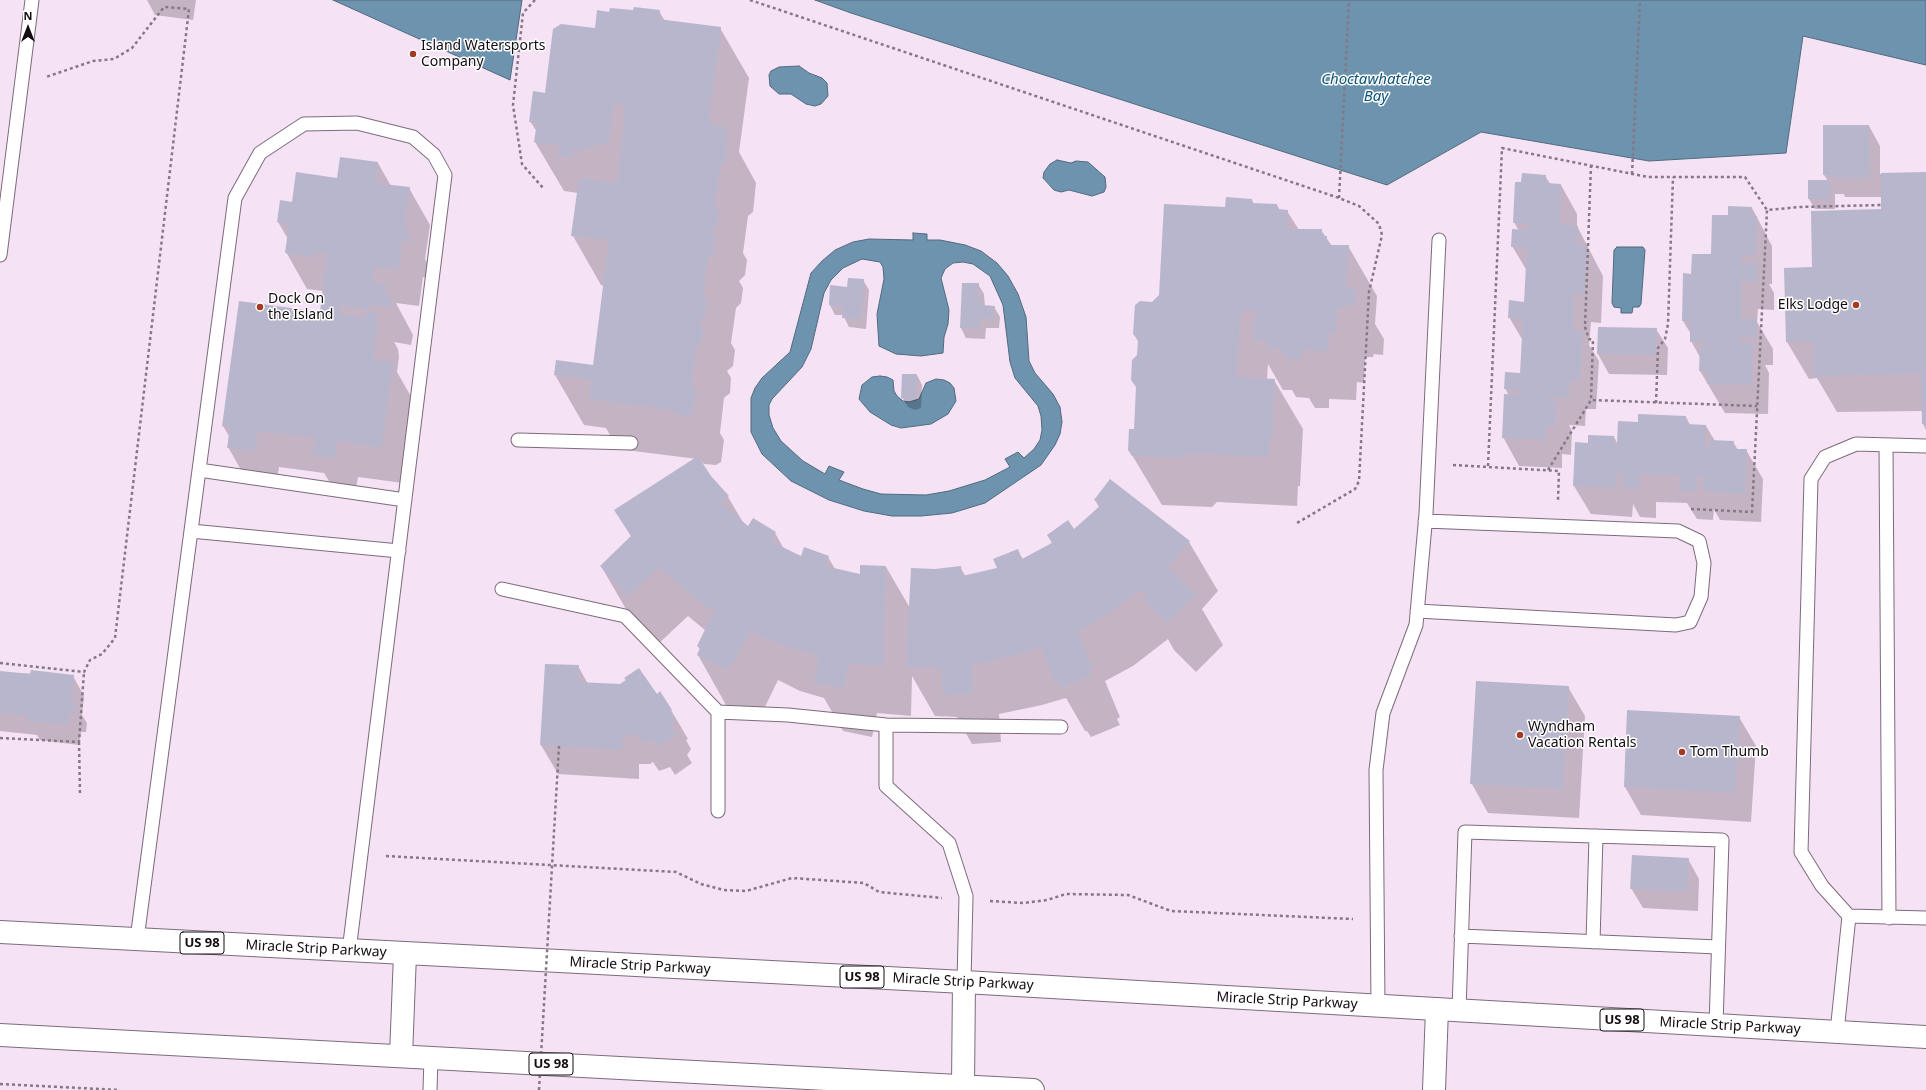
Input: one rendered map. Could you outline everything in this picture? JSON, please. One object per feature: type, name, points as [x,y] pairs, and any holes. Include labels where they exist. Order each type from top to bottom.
[{"type":"highway","name":"Miracle Strip Parkway","points":[[0,932],[964,982],[1926,1037]]},
{"type":"highway","points":[[401,1056],[405,954]]},
{"type":"highway","points":[[963,1088],[964,982]]},
{"type":"highway","points":[[1434,1090],[1437,1009]]},
{"type":"highway","name":"US 98","points":[[0,1035],[963,1088],[1034,1090]]},
{"type":"lane","points":[[0,255],[32,0]]},
{"type":"lane","points":[[137,939],[235,198],[260,153],[304,124],[357,123],[413,136],[434,155],[445,175],[349,951]]},
{"type":"lane","points":[[1378,1006],[1376,770],[1383,713],[1416,625],[1429,463],[1439,240]]},
{"type":"lane","points":[[518,440],[631,443]]},
{"type":"lane","points":[[1926,446],[1856,444],[1825,457],[1811,479],[1801,852],[1822,886],[1850,916],[1926,918]]},
{"type":"lane","points":[[1886,445],[1889,918]]},
{"type":"lane","points":[[199,470],[405,500]]},
{"type":"lane","points":[[1417,612],[1676,625],[1690,622],[1701,597],[1704,563],[1699,541],[1678,531],[1425,521]]},
{"type":"lane","points":[[191,531],[399,551]]},
{"type":"lane","points":[[502,589],[625,616],[718,712],[788,715],[886,725],[1061,727]]},
{"type":"lane","points":[[718,712],[718,811]]},
{"type":"lane","points":[[886,725],[886,786],[948,843],[966,899],[964,982]]},
{"type":"lane","points":[[1459,1010],[1465,832],[1722,840],[1716,1025]]},
{"type":"lane","points":[[1593,942],[1596,836]]},
{"type":"lane","points":[[1837,1032],[1850,916]]},
{"type":"lane","points":[[1461,936],[1718,947]]},
{"type":"lane","points":[[430,1090],[431,1058]]},
{"type":"path","points":[[535,0],[523,13],[513,105],[522,164],[544,189]]},
{"type":"path","points":[[750,0],[1339,198],[1359,206],[1379,224],[1382,235],[1369,292],[1359,481],[1355,489],[1297,523]]},
{"type":"path","points":[[1339,198],[1349,0]]},
{"type":"path","points":[[1632,174],[1640,0]]},
{"type":"path","points":[[21,86],[93,61],[114,59],[132,48],[164,7],[189,9],[115,638],[102,654],[90,660],[84,672],[79,742],[80,794]]},
{"type":"path","points":[[1488,466],[1502,148],[1648,177],[1745,177],[1767,210],[1752,512],[1690,508]]},
{"type":"path","points":[[1548,470],[1591,400],[1593,340],[1589,339],[1585,327],[1591,165]]},
{"type":"path","points":[[1656,403],[1658,348],[1664,339],[1668,324],[1673,177]]},
{"type":"path","points":[[1767,210],[1800,207],[1881,205]]},
{"type":"path","points":[[1591,400],[1757,406]]},
{"type":"path","points":[[1429,463],[1559,471],[1557,501],[1565,501]]},
{"type":"path","points":[[0,663],[84,672]]},
{"type":"path","points":[[0,738],[79,742]]},
{"type":"path","points":[[539,1090],[559,746]]},
{"type":"path","points":[[361,855],[676,872],[701,884],[724,890],[746,891],[792,878],[864,883],[879,892],[966,899],[1023,903],[1047,900],[1066,894],[1128,895],[1172,911],[1378,920]]},
{"type":"path","points":[[0,1084],[120,1090]]},
{"type":"water","points":[[333,0],[522,0],[510,80]]},
{"type":"water","name":"Choctawhatchee Bay","points":[[815,0],[1926,0],[1926,65],[1803,36],[1786,153],[1649,161],[1481,132],[1387,185],[851,13]]},
{"type":"water","points":[[799,66],[809,73],[822,78],[827,83],[828,96],[821,104],[815,106],[806,104],[791,94],[779,94],[770,86],[769,75],[771,71],[779,67]]},
{"type":"water","points":[[1057,160],[1071,163],[1076,161],[1088,162],[1105,177],[1106,187],[1104,192],[1092,196],[1069,190],[1061,192],[1054,190],[1043,178],[1044,172],[1050,164]]},
{"type":"water","points":[[913,233],[927,234],[927,240],[940,240],[965,245],[981,251],[997,263],[1008,276],[1018,294],[1026,317],[1029,361],[1035,373],[1053,394],[1060,407],[1062,422],[1060,434],[1055,445],[1041,465],[985,503],[952,513],[921,516],[892,516],[864,511],[829,500],[791,481],[762,454],[751,432],[751,398],[755,388],[762,378],[790,352],[811,273],[822,261],[835,250],[853,242],[869,239],[913,240]],"holes":[[[862,259],[880,262],[883,267],[884,279],[877,314],[879,346],[896,354],[921,356],[943,353],[944,337],[948,324],[949,310],[941,278],[945,269],[953,263],[963,262],[973,264],[990,276],[1003,305],[1010,362],[1015,378],[1038,406],[1041,416],[1042,430],[1040,440],[1034,449],[1024,458],[1018,452],[1005,459],[1010,467],[985,480],[949,491],[926,495],[881,494],[839,480],[844,472],[829,466],[825,474],[803,461],[781,441],[773,428],[769,415],[769,405],[772,399],[802,367],[811,349],[824,293],[831,280],[843,268]]]},
{"type":"water","points":[[1617,247],[1643,247],[1645,250],[1641,304],[1639,307],[1633,307],[1632,313],[1621,313],[1621,308],[1614,307],[1612,303],[1614,250]]},
{"type":"water","points":[[880,376],[893,380],[894,391],[903,401],[909,402],[919,399],[926,383],[936,379],[944,380],[950,383],[954,388],[956,401],[948,414],[931,424],[901,428],[891,425],[870,412],[859,399],[862,385],[872,377]]},
{"type":"building","points":[[634,7],[660,10],[658,19],[721,27],[709,119],[714,125],[725,127],[728,133],[725,162],[720,166],[715,204],[719,209],[717,225],[712,231],[715,238],[713,254],[708,258],[703,294],[707,299],[705,316],[700,321],[703,328],[701,344],[696,349],[691,385],[696,390],[693,412],[688,416],[675,414],[671,410],[589,399],[591,380],[554,375],[556,360],[593,365],[609,240],[571,236],[579,178],[617,183],[626,106],[614,104],[609,145],[594,143],[593,149],[580,148],[580,152],[574,150],[573,158],[558,156],[559,145],[534,142],[537,122],[529,122],[533,91],[545,93],[553,29],[561,24],[595,28],[597,10],[609,12],[610,8],[633,10]]},
{"type":"building","points":[[1823,125],[1869,125],[1870,178],[1833,178],[1833,175],[1823,175]]},
{"type":"building","name":"Dock On the Island","points":[[340,157],[378,162],[375,183],[410,187],[404,228],[409,229],[408,242],[402,241],[399,270],[374,267],[372,283],[387,285],[386,297],[392,298],[390,308],[369,305],[368,309],[340,305],[339,314],[365,318],[366,310],[377,312],[376,319],[378,319],[373,360],[393,362],[382,447],[337,441],[335,458],[312,455],[315,438],[258,431],[255,451],[227,448],[230,427],[222,426],[239,301],[320,312],[327,254],[316,252],[315,257],[285,253],[289,224],[277,222],[280,200],[292,202],[296,172],[337,178]]},
{"type":"building","name":"Elks Lodge","points":[[1926,172],[1926,424],[1922,424],[1921,374],[1814,376],[1814,342],[1786,342],[1784,268],[1812,267],[1811,211],[1881,209],[1881,173]]},
{"type":"building","points":[[1522,173],[1546,175],[1546,183],[1561,184],[1560,225],[1578,226],[1577,245],[1587,246],[1585,294],[1574,294],[1573,331],[1583,332],[1580,381],[1570,380],[1569,398],[1548,397],[1548,400],[1556,401],[1555,426],[1546,426],[1546,440],[1502,438],[1504,394],[1519,395],[1519,389],[1504,389],[1505,372],[1520,373],[1523,319],[1508,318],[1509,300],[1524,302],[1527,247],[1511,247],[1512,229],[1528,230],[1528,223],[1513,223],[1515,182],[1521,182]]},
{"type":"building","points":[[1808,180],[1830,180],[1830,199],[1808,199]]},
{"type":"building","points":[[1226,197],[1252,199],[1252,203],[1277,204],[1277,209],[1288,210],[1287,229],[1322,229],[1322,236],[1327,236],[1327,245],[1349,245],[1346,288],[1356,289],[1355,305],[1346,305],[1345,308],[1337,308],[1336,334],[1329,333],[1328,351],[1301,350],[1301,359],[1285,359],[1286,353],[1281,353],[1281,349],[1267,348],[1267,341],[1253,340],[1255,310],[1246,310],[1240,315],[1237,377],[1275,379],[1272,436],[1270,436],[1269,457],[1189,453],[1183,458],[1132,456],[1128,450],[1129,429],[1134,429],[1136,387],[1131,380],[1132,360],[1137,355],[1138,340],[1133,334],[1135,305],[1140,301],[1152,302],[1159,295],[1164,204],[1225,207]]},
{"type":"building","points":[[1728,206],[1752,207],[1752,216],[1757,216],[1756,255],[1742,255],[1742,263],[1758,263],[1758,282],[1742,281],[1741,319],[1757,319],[1757,337],[1740,337],[1740,343],[1753,343],[1752,385],[1707,384],[1708,371],[1699,371],[1700,345],[1708,345],[1709,342],[1690,342],[1690,321],[1682,321],[1683,273],[1691,274],[1692,254],[1711,254],[1712,215],[1728,215]]},
{"type":"building","points":[[848,278],[864,279],[861,319],[842,318],[843,307],[829,305],[830,285],[847,287]]},
{"type":"building","points":[[962,283],[979,283],[978,299],[982,299],[982,305],[995,306],[994,319],[981,318],[980,329],[960,328]]},
{"type":"building","points":[[1598,327],[1657,328],[1656,355],[1597,354]]},
{"type":"building","points":[[902,374],[917,374],[916,398],[909,400],[901,398]]},
{"type":"building","points":[[1638,414],[1686,416],[1686,424],[1706,425],[1705,448],[1710,448],[1710,440],[1734,441],[1733,449],[1747,449],[1745,494],[1703,491],[1704,476],[1698,476],[1697,491],[1679,491],[1680,475],[1640,474],[1640,489],[1623,488],[1623,473],[1617,473],[1616,488],[1573,486],[1575,442],[1588,443],[1588,435],[1614,436],[1614,444],[1617,444],[1618,421],[1638,422]]},
{"type":"building","points":[[698,456],[711,476],[729,496],[721,503],[748,526],[753,518],[776,532],[770,541],[801,556],[804,547],[829,556],[825,566],[860,574],[860,565],[886,566],[883,666],[848,664],[844,688],[814,682],[819,656],[771,641],[750,631],[733,664],[731,663],[727,670],[697,655],[700,648],[697,646],[714,611],[699,601],[659,567],[628,596],[600,566],[631,536],[614,510]]},
{"type":"building","points":[[1110,479],[1190,541],[1168,567],[1195,595],[1167,623],[1144,600],[1148,596],[1141,589],[1105,616],[1077,631],[1092,667],[1089,669],[1092,675],[1061,688],[1058,681],[1055,682],[1041,647],[1013,656],[971,665],[973,693],[943,695],[941,668],[906,667],[911,568],[935,569],[961,566],[962,576],[997,568],[993,559],[1018,549],[1022,559],[1052,543],[1047,535],[1068,520],[1074,529],[1101,505],[1094,500]]},
{"type":"building","points":[[545,664],[579,665],[578,682],[620,684],[626,680],[624,678],[639,668],[657,694],[660,691],[672,710],[670,711],[675,720],[671,726],[676,734],[658,746],[652,739],[642,743],[636,734],[634,736],[623,735],[623,750],[540,745]]},
{"type":"building","points":[[31,670],[74,675],[71,702],[76,703],[75,713],[70,713],[68,725],[27,721],[28,716],[0,713],[0,671],[30,674]]},
{"type":"building","name":"Wyndham Vacation Rentals","points":[[1476,681],[1569,686],[1563,789],[1470,784]]},
{"type":"building","name":"Tom Thumb","points":[[1627,710],[1740,716],[1735,793],[1624,787]]},
{"type":"building","points":[[1632,855],[1689,858],[1687,891],[1630,889]]},
{"type":"place","name":"Island Watersports Company","points":[[413,54]]},
{"type":"place","name":"Elks Lodge","points":[[1856,305]]},
{"type":"place","name":"Dock On the Island","points":[[260,307]]},
{"type":"place","name":"Wyndham Vacation Rentals","points":[[1520,735]]},
{"type":"place","name":"Tom Thumb","points":[[1682,752]]}]
